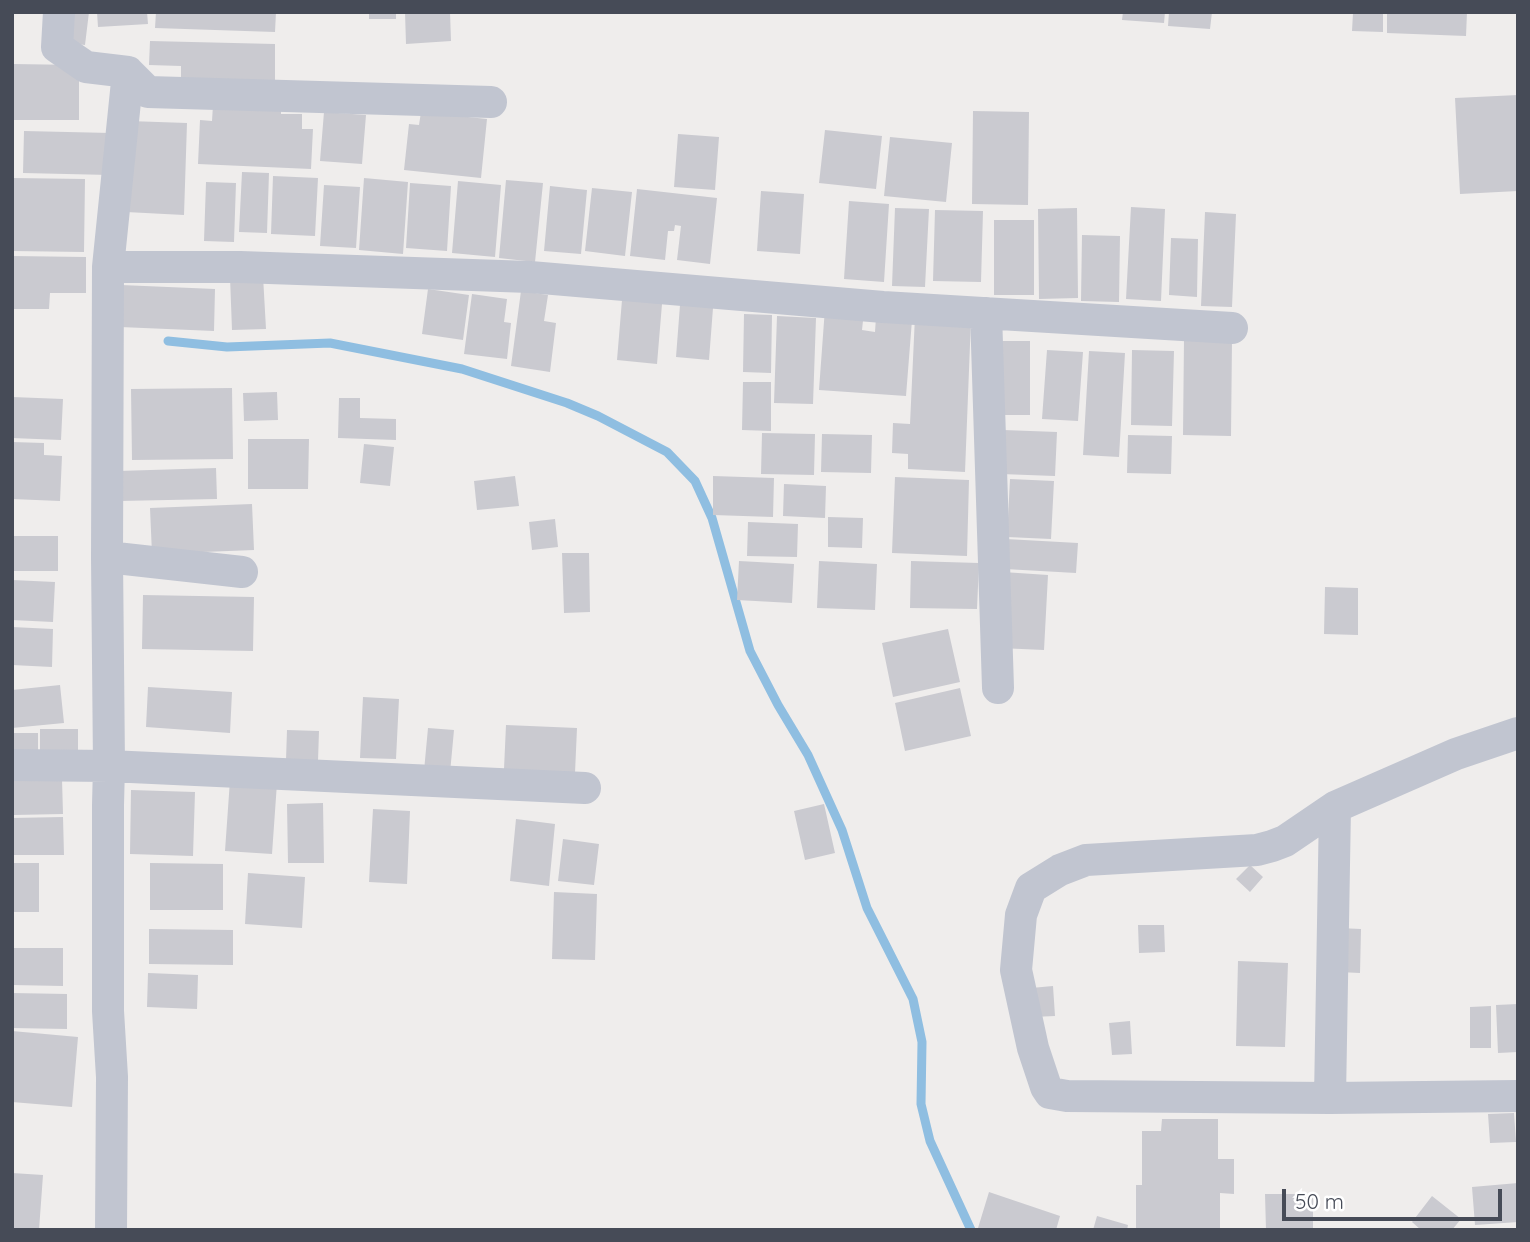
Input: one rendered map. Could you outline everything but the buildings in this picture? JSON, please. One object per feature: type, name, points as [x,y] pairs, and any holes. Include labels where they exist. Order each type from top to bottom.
[{"type":"street","points":[[59,12],[57,47],[86,67],[128,72],[148,92],[491,102]]},
{"type":"street","points":[[111,1230],[112,1077],[108,997],[107,805],[108,267],[128,72]]},
{"type":"street","points":[[108,267],[240,267],[530,277],[883,307],[1233,328]]},
{"type":"street","points":[[986,313],[999,688]]},
{"type":"street","points":[[107,557],[242,572]]},
{"type":"street","points":[[1518,733],[1456,754],[1335,807],[1272,846],[1257,850],[1086,860],[1060,870],[1031,888],[1021,915],[1016,970],[1033,1048],[1050,1093],[1067,1096],[1330,1098],[1518,1096]]},
{"type":"street","points":[[12,765],[109,766],[585,788]]},
{"type":"street","points":[[1330,1098],[1335,807]]},
{"type":"waterway","points":[[168,341],[227,347],[330,343],[462,369],[567,403],[598,416],[667,452],[695,481],[712,518],[750,651],[808,755],[842,830],[867,908],[913,999],[922,1042],[921,1104],[930,1141],[971,1230]]}]
